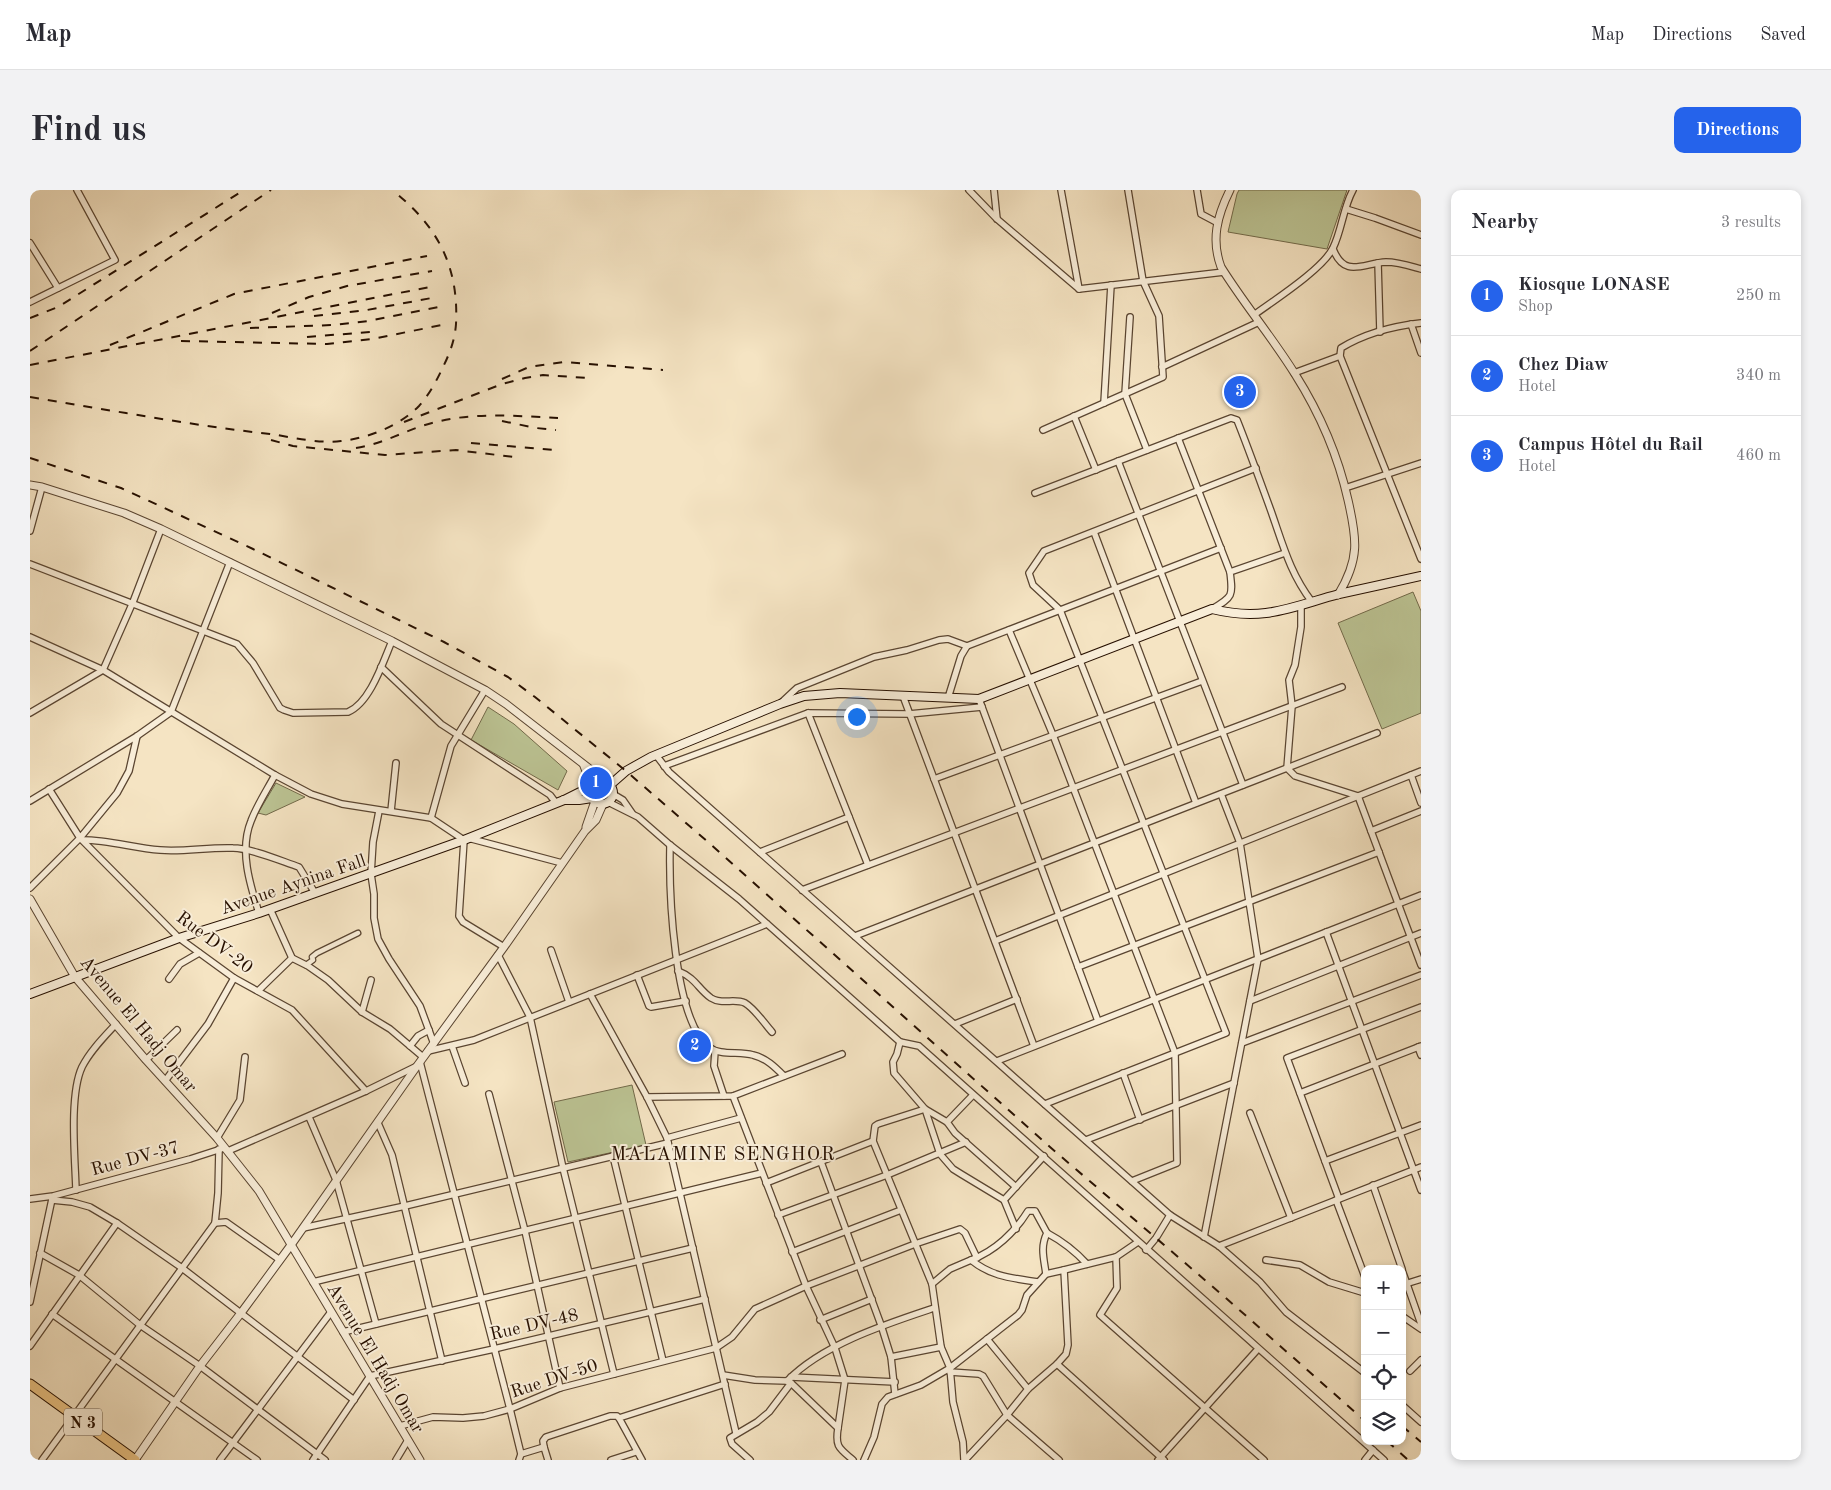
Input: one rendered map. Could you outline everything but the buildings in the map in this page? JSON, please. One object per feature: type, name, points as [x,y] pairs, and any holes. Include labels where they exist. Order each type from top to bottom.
[{"type":"main road","points":[[560,802],[593,786],[606,783],[656,755],[804,696],[840,693],[979,699],[1212,610],[1258,615],[1272,613],[1338,595],[1421,576]]},
{"type":"main road","points":[[560,802],[579,800],[599,801],[613,794],[606,783]]},
{"type":"main road","points":[[593,786],[591,793],[599,801]]},
{"type":"main road","name":"Avenue Aynina Fall","points":[[30,994],[179,938],[259,913],[371,874],[560,802]]},
{"type":"main road","name":"N 3","points":[[30,1384],[135,1460]]},
{"type":"street","points":[[30,302],[115,260],[77,190]]},
{"type":"street","points":[[969,190],[997,219],[1079,289],[1224,272]]},
{"type":"street","points":[[994,190],[997,219]]},
{"type":"street","points":[[1061,190],[1079,289]]},
{"type":"street","points":[[1043,430],[1163,377],[1159,316],[1143,281],[1128,190]]},
{"type":"street","points":[[1197,190],[1201,214],[1218,223]]},
{"type":"street","points":[[1230,190],[1218,223],[1216,253],[1224,272],[1294,373],[1326,431],[1345,488],[1354,526],[1355,548],[1352,570],[1338,595]]},
{"type":"street","points":[[1254,315],[1320,264],[1333,249],[1353,190]]},
{"type":"street","points":[[1346,209],[1421,235]]},
{"type":"street","points":[[30,243],[58,288]]},
{"type":"street","points":[[1333,249],[1336,258],[1350,268],[1378,263],[1393,263],[1421,269]]},
{"type":"street","points":[[1378,263],[1380,332]]},
{"type":"street","points":[[1104,403],[1111,285]]},
{"type":"street","points":[[1130,317],[1126,394],[1147,450]]},
{"type":"street","points":[[1162,367],[1259,322]]},
{"type":"street","points":[[1421,323],[1380,332],[1353,341],[1341,348],[1340,356],[1421,559]]},
{"type":"street","points":[[1411,324],[1421,353]]},
{"type":"street","points":[[1294,373],[1340,356]]},
{"type":"street","points":[[1074,416],[1096,470]]},
{"type":"street","points":[[1036,493],[1231,418],[1237,420],[1256,468],[1285,553],[1299,585],[1312,602]]},
{"type":"street","points":[[1178,438],[1230,572],[1232,590],[1227,601],[1212,610]]},
{"type":"street","points":[[1118,462],[1243,785]]},
{"type":"street","points":[[1345,488],[1421,463]]},
{"type":"street","points":[[1045,1104],[1226,1033],[1060,610],[1034,585],[1029,573],[1044,551],[1256,468]]},
{"type":"street","points":[[30,485],[42,487],[124,513],[161,529],[392,641],[485,690],[606,783]]},
{"type":"street","points":[[30,531],[42,487]]},
{"type":"street","points":[[30,713],[102,670],[161,529]]},
{"type":"street","points":[[1094,532],[1196,803]]},
{"type":"street","points":[[948,698],[961,656],[968,646],[1221,548]]},
{"type":"street","points":[[1230,572],[1285,553]]},
{"type":"street","points":[[30,801],[137,736],[171,712],[230,562]]},
{"type":"street","points":[[30,564],[237,644],[253,663],[280,708],[293,713],[348,712],[356,709],[366,697],[392,641]]},
{"type":"street","points":[[1301,606],[1301,627],[1295,665],[1289,680],[1292,706],[1287,768],[1295,776],[1358,796]]},
{"type":"street","points":[[1009,630],[1054,735],[1174,1053],[1177,1164],[1132,1181]]},
{"type":"street","points":[[30,637],[102,670],[275,775],[311,794],[342,804],[431,818],[466,839],[562,863]]},
{"type":"street","points":[[780,704],[796,688],[874,656],[908,650],[948,639],[968,646]]},
{"type":"street","points":[[381,667],[441,724],[560,802]]},
{"type":"street","points":[[934,779],[1202,681]]},
{"type":"street","points":[[802,890],[1342,687]]},
{"type":"street","points":[[431,818],[451,746],[485,690]]},
{"type":"street","points":[[903,696],[1034,1046]]},
{"type":"street","points":[[979,699],[1098,1021]]},
{"type":"street","points":[[664,766],[808,713],[909,714],[982,707]]},
{"type":"street","points":[[808,713],[868,865]]},
{"type":"street","points":[[855,936],[1377,733]]},
{"type":"street","points":[[30,888],[82,839],[117,793],[129,772],[137,736]]},
{"type":"street","points":[[656,755],[664,766],[802,890],[956,1024],[1170,1215],[1219,1246],[1260,1282],[1286,1312],[1361,1370]]},
{"type":"street","points":[[391,811],[396,762]]},
{"type":"street","points":[[584,766],[593,786]]},
{"type":"street","points":[[995,941],[1421,771]]},
{"type":"street","points":[[259,913],[250,881],[246,850],[251,821],[275,775]]},
{"type":"street","points":[[1411,775],[1421,803]]},
{"type":"street","name":"Rue DV-20","points":[[49,789],[82,839],[179,938],[234,978],[292,1010],[366,1091]]},
{"type":"street","points":[[613,794],[623,800],[632,813],[670,845],[739,899],[900,1042],[918,1046],[1384,1460]]},
{"type":"street","points":[[1204,1237],[1258,959],[1240,843],[1221,794]]},
{"type":"street","points":[[1358,796],[1421,965]]},
{"type":"street","points":[[135,1460],[200,1366],[242,1313],[504,947],[585,831],[599,801],[632,813]]},
{"type":"street","points":[[379,811],[373,842],[371,874],[374,894],[374,918],[378,939],[388,959],[420,1006],[434,1044]]},
{"type":"street","points":[[1371,831],[1421,811]]},
{"type":"street","points":[[760,852],[849,817]]},
{"type":"street","points":[[82,839],[160,850],[194,851],[234,848],[246,850],[299,867],[315,893]]},
{"type":"street","points":[[466,839],[459,916],[464,922],[504,947]]},
{"type":"street","points":[[670,845],[675,959],[692,1024],[698,1036],[715,1051],[740,1052],[754,1055],[769,1062],[784,1076]]},
{"type":"street","points":[[1078,967],[1379,852]]},
{"type":"street","points":[[997,1061],[1421,895]]},
{"type":"street","name":"Avenue El Hadj Omar","points":[[30,899],[75,977],[146,1060],[217,1138],[259,1192],[420,1460]]},
{"type":"street","points":[[270,909],[292,958],[328,980],[362,1012],[390,1029],[410,1046],[420,1062],[510,1409],[520,1457],[544,1447]]},
{"type":"street","points":[[428,1051],[474,1040],[767,924]]},
{"type":"street","points":[[1326,932],[1421,1190]]},
{"type":"street","points":[[306,965],[313,960],[312,958],[316,954],[358,933]]},
{"type":"street","points":[[1250,1000],[1421,933]]},
{"type":"street","points":[[551,950],[569,1002]]},
{"type":"street","points":[[169,979],[180,964],[199,953]]},
{"type":"street","points":[[498,955],[530,1017],[563,1168],[614,1374]]},
{"type":"street","points":[[258,991],[292,958]]},
{"type":"street","points":[[678,971],[689,975],[708,996],[716,1001],[746,1004],[772,1032]]},
{"type":"street","points":[[637,975],[649,1006],[686,1001]]},
{"type":"street","points":[[1242,1043],[1421,975]]},
{"type":"street","points":[[165,1081],[208,1024],[234,978]]},
{"type":"street","points":[[362,1012],[371,980]]},
{"type":"street","points":[[590,994],[647,1097],[668,1140],[736,1433]]},
{"type":"street","points":[[956,1024],[1017,1000]]},
{"type":"street","points":[[1361,1266],[1287,1058],[1421,1007]]},
{"type":"street","points":[[76,1190],[74,1102],[76,1086],[83,1065],[96,1046],[116,1024]]},
{"type":"street","points":[[146,1060],[177,1030]]},
{"type":"street","points":[[410,1046],[418,1036],[429,1030]]},
{"type":"street","points":[[900,1042],[893,1062],[894,1073],[925,1109],[947,1122],[955,1133],[1016,1187]]},
{"type":"street","points":[[452,1046],[465,1083]]},
{"type":"street","points":[[1300,1093],[1419,1047],[1421,1055]]},
{"type":"street","points":[[715,1051],[714,1066],[724,1096]]},
{"type":"street","points":[[647,1097],[733,1096],[842,1054]]},
{"type":"street","points":[[217,1138],[240,1100],[245,1057]]},
{"type":"street","name":"Rue DV-37","points":[[52,1198],[224,1149],[309,1117],[366,1091],[420,1062]]},
{"type":"street","points":[[1123,1073],[1140,1120]]},
{"type":"street","points":[[1086,1140],[1234,1084]]},
{"type":"street","points":[[489,1094],[525,1231],[560,1388]]},
{"type":"street","points":[[947,1122],[973,1095]]},
{"type":"street","points":[[733,1096],[792,1252],[820,1320],[835,1348],[845,1380],[836,1443],[839,1449],[853,1460]]},
{"type":"street","points":[[925,1109],[878,1124],[875,1126],[873,1141],[932,1284],[941,1347],[950,1370],[953,1402],[963,1442],[965,1460]]},
{"type":"street","points":[[925,1109],[940,1154],[961,1174],[1004,1200],[1016,1229]]},
{"type":"street","points":[[1250,1113],[1291,1218]]},
{"type":"street","points":[[309,1117],[336,1180],[376,1324]]},
{"type":"street","points":[[303,1228],[405,1206],[613,1156],[741,1118]]},
{"type":"street","points":[[378,1123],[392,1155],[442,1361]]},
{"type":"street","points":[[1325,1161],[1421,1125]]},
{"type":"street","points":[[766,1183],[873,1141]]},
{"type":"street","points":[[778,1215],[887,1175],[966,1142]]},
{"type":"street","points":[[42,1460],[215,1223],[224,1149]]},
{"type":"street","points":[[613,1156],[663,1361]]},
{"type":"street","points":[[1004,1200],[1044,1156]]},
{"type":"street","points":[[821,1162],[881,1325],[891,1357],[895,1394]]},
{"type":"street","points":[[1219,1246],[1421,1167]]},
{"type":"street","points":[[313,1282],[762,1173]]},
{"type":"street","points":[[1373,1186],[1401,1265]]},
{"type":"street","points":[[30,1198],[52,1198],[90,1207],[117,1223],[182,1268],[354,1400]]},
{"type":"street","points":[[30,1302],[52,1198]]},
{"type":"street","points":[[792,1252],[901,1210]]},
{"type":"street","points":[[932,1284],[950,1269],[987,1252],[1016,1229],[1031,1210],[1035,1211],[1047,1232],[1063,1242],[1087,1264]]},
{"type":"street","points":[[1146,1250],[1170,1215]]},
{"type":"street","points":[[215,1223],[226,1222],[280,1260]]},
{"type":"street","points":[[30,1346],[117,1223]]},
{"type":"street","points":[[716,1348],[732,1337],[755,1309],[859,1265],[960,1229],[965,1233],[974,1259],[983,1269],[995,1275],[1038,1282]]},
{"type":"street","points":[[1046,1274],[1042,1242],[1047,1232]]},
{"type":"street","points":[[864,1460],[874,1438],[882,1404],[888,1397],[921,1385],[950,1370],[1018,1315],[1022,1310],[1027,1295],[1046,1274],[1116,1257],[1138,1242]]},
{"type":"street","points":[[343,1332],[693,1248]]},
{"type":"street","points":[[40,1253],[79,1275],[140,1325],[200,1366],[259,1410],[315,1457],[325,1460]]},
{"type":"street","points":[[1116,1257],[1117,1288],[1100,1315],[1264,1460]]},
{"type":"street","points":[[1266,1260],[1300,1265],[1329,1282],[1361,1293]]},
{"type":"street","points":[[965,1460],[1007,1415],[1028,1389],[1057,1364],[1068,1350],[1064,1270]]},
{"type":"street","points":[[1406,1284],[1421,1279]]},
{"type":"street","points":[[1406,1286],[1421,1324]]},
{"type":"street","name":"Rue DV-48","points":[[370,1376],[548,1337],[705,1299]]},
{"type":"street","points":[[820,1320],[872,1299]]},
{"type":"street","points":[[750,1460],[730,1441],[730,1438],[757,1422],[769,1412],[790,1380],[810,1362],[881,1325],[934,1308]]},
{"type":"street","points":[[220,1460],[331,1312]]},
{"type":"street","points":[[52,1314],[257,1460]]},
{"type":"street","points":[[1406,1319],[1421,1329]]},
{"type":"street","points":[[987,1339],[1028,1389]]},
{"type":"street","points":[[891,1357],[941,1347]]},
{"type":"street","name":"Rue DV-50","points":[[400,1426],[433,1418],[474,1418],[510,1409],[560,1388],[716,1348]]},
{"type":"street","points":[[1057,1364],[1161,1459],[1258,1349]]},
{"type":"street","points":[[1410,1371],[1421,1360]]},
{"type":"street","points":[[950,1370],[983,1376],[1007,1415],[1059,1460]]},
{"type":"street","points":[[723,1375],[755,1380],[894,1382]]},
{"type":"street","points":[[315,1457],[370,1376]]},
{"type":"street","points":[[790,1380],[838,1428]]},
{"type":"street","points":[[548,1460],[543,1441],[546,1437],[610,1416],[617,1416],[619,1418],[725,1384]]},
{"type":"street","points":[[1406,1409],[1421,1422]]},
{"type":"street","points":[[619,1418],[642,1460]]},
{"type":"street","points":[[396,1460],[408,1440]]},
{"type":"street","points":[[1365,1460],[1373,1450]]},
{"type":"street","points":[[612,1460],[636,1452]]},
{"type":"green space","points":[[1239,190],[1347,190],[1327,249],[1228,232]]},
{"type":"green space","points":[[1413,592],[1421,611],[1421,713],[1382,729],[1338,623]]},
{"type":"green space","points":[[488,707],[514,724],[567,771],[558,790],[471,740]]},
{"type":"green space","points":[[276,783],[305,797],[266,815],[258,813]]},
{"type":"green space","points":[[632,1085],[646,1145],[568,1162],[554,1102]]},
{"type":"railway","points":[[30,318],[58,307],[244,190]]},
{"type":"railway","points":[[30,351],[271,190]]},
{"type":"railway","points":[[30,397],[180,422],[314,441],[332,442],[362,437],[393,425],[419,406],[438,377],[453,341],[456,324],[456,303],[449,265],[433,232],[408,203],[392,190]]},
{"type":"railway","points":[[110,345],[234,294],[427,256]]},
{"type":"railway","points":[[272,313],[309,297],[347,286],[432,271]]},
{"type":"railway","points":[[30,365],[435,286]]},
{"type":"railway","points":[[314,316],[367,310],[437,297]]},
{"type":"railway","points":[[250,328],[333,325],[368,321],[439,307]]},
{"type":"railway","points":[[181,341],[327,344],[372,339],[442,325]]},
{"type":"railway","points":[[307,337],[370,332]]},
{"type":"railway","points":[[502,379],[529,367],[564,362],[663,370]]},
{"type":"railway","points":[[404,422],[502,384],[525,378],[543,375],[588,378]]},
{"type":"railway","points":[[356,448],[377,443],[426,425],[451,419],[481,416],[558,418]]},
{"type":"railway","points":[[502,421],[556,430]]},
{"type":"railway","points":[[271,440],[293,446],[385,455],[456,450],[514,457]]},
{"type":"railway","points":[[471,443],[554,450]]},
{"type":"railway","points":[[30,458],[121,488],[253,549],[444,642],[508,677],[626,771],[708,842],[1050,1147],[1361,1417]]},
{"type":"railway","points":[[1406,1429],[1421,1442]]},
{"type":"railway","points":[[1391,1445],[1408,1460]]},
{"type":"place","name":"Campus Hôtel du Rail","points":[[1240,392]]},
{"type":"place","name":"Kiosque LONASE","points":[[596,783]]},
{"type":"place","name":"Chez Diaw","points":[[695,1046]]},
{"type":"district","name":"MALAMINE SENGHOR","points":[[723,1153]]}]
